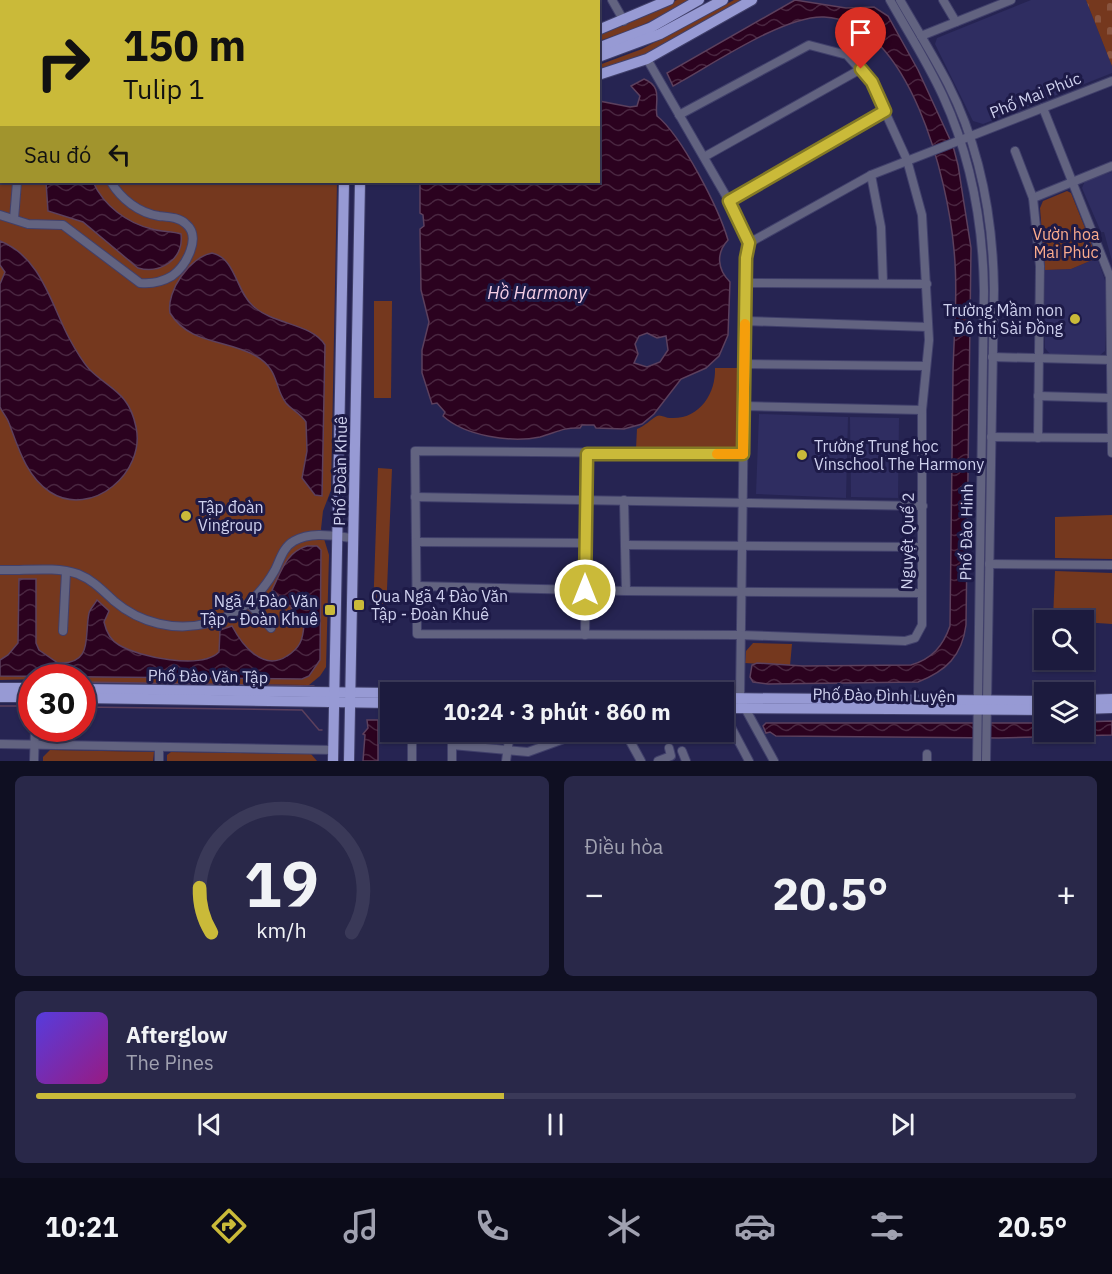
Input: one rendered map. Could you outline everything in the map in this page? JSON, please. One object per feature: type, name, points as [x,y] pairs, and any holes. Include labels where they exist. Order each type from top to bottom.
[{"type":"main road","points":[[600,29],[669,0]]},
{"type":"main road","points":[[600,47],[650,28],[699,0]]},
{"type":"main road","points":[[600,56],[660,34],[723,0]]},
{"type":"main road","points":[[600,74],[647,59],[752,0]]},
{"type":"main road","name":"Phố Đoàn Khuê","points":[[333,755],[344,183]]},
{"type":"main road","name":"Phố Đoàn Khuê","points":[[349,761],[360,183]]},
{"type":"main road","points":[[334,673],[316,697],[334,717]]},
{"type":"main road","points":[[350,675],[364,698],[380,701]]},
{"type":"main road","points":[[0,688],[18,688]]},
{"type":"main road","name":"Phố Đào Văn Tập","points":[[96,689],[316,697]]},
{"type":"main road","points":[[350,698],[380,695]]},
{"type":"main road","points":[[0,697],[18,697]]},
{"type":"main road","name":"Phố Đào Văn Tập","points":[[96,698],[350,698]]},
{"type":"main road","points":[[349,726],[364,698]]},
{"type":"main road","points":[[1094,699],[1112,699]]},
{"type":"main road","name":"Phố Đào Đình Luyện","points":[[982,706],[1034,702]]},
{"type":"main road","name":"Phố Đào Đình Luyện","points":[[734,704],[982,706],[1034,709]]},
{"type":"main road","points":[[1094,709],[1112,708]]},
{"type":"street","name":"Phố Đào Hinh","points":[[890,0],[939,86],[962,141],[989,222],[993,275],[989,564],[977,761]]},
{"type":"street","name":"Phố Đào Hinh","points":[[900,0],[949,87],[979,214],[984,278],[982,706],[986,761]]},
{"type":"street","points":[[943,0],[956,22]]},
{"type":"street","points":[[921,36],[1006,1]]},
{"type":"street","points":[[614,2],[624,21]]},
{"type":"street","points":[[679,115],[809,45],[847,55],[861,69],[704,157]]},
{"type":"street","points":[[647,59],[729,201],[749,243],[746,258],[741,547],[742,703],[774,761]]},
{"type":"street","name":"Nguyệt Quế 2","points":[[740,635],[910,640],[915,638],[922,625],[920,547],[923,507],[922,410],[928,327],[922,215],[907,160],[872,82],[861,69]]},
{"type":"street","name":"Phố Mai Phúc","points":[[749,243],[871,175],[1112,81]]},
{"type":"street","points":[[1043,108],[1111,280],[1112,453]]},
{"type":"street","points":[[729,201],[885,111]]},
{"type":"street","points":[[1015,151],[1033,198],[1040,258],[1038,438]]},
{"type":"street","points":[[1033,198],[1112,166]]},
{"type":"street","points":[[871,175],[881,226],[883,282]]},
{"type":"street","points":[[14,219],[17,183]]},
{"type":"street","points":[[0,215],[28,224],[55,223],[73,230],[140,284],[156,282],[173,275],[184,261],[193,243],[192,233],[187,224],[178,219],[145,213],[134,207],[112,183]]},
{"type":"street","points":[[746,283],[927,284]]},
{"type":"street","points":[[745,321],[928,327]]},
{"type":"street","points":[[992,357],[1111,360]]},
{"type":"street","points":[[744,364],[925,366]]},
{"type":"street","points":[[1038,396],[1110,398]]},
{"type":"street","points":[[744,406],[922,410]]},
{"type":"street","points":[[991,436],[1111,438]]},
{"type":"street","points":[[740,635],[417,634],[415,452],[743,454]]},
{"type":"street","points":[[585,635],[587,454]]},
{"type":"street","points":[[415,497],[923,507]]},
{"type":"street","points":[[624,500],[626,591]]},
{"type":"street","points":[[0,570],[66,572],[88,579],[127,611],[161,625],[198,626],[250,604],[270,577],[288,545],[310,535],[353,538]]},
{"type":"street","points":[[416,543],[586,543]]},
{"type":"street","points":[[626,545],[920,547]]},
{"type":"street","points":[[989,564],[1112,565]]},
{"type":"street","points":[[63,631],[66,572]]},
{"type":"street","points":[[418,586],[626,591],[921,593]]},
{"type":"street","points":[[250,604],[271,628]]},
{"type":"street","points":[[734,733],[749,761]]},
{"type":"street","points":[[412,742],[412,761]]},
{"type":"street","points":[[506,761],[509,742]]},
{"type":"street","points":[[452,761],[452,745],[528,752],[556,742]]},
{"type":"street","points":[[632,742],[642,761]]},
{"type":"street","points":[[0,744],[159,747],[333,755]]},
{"type":"street","points":[[34,761],[35,745]]},
{"type":"street","points":[[159,747],[159,761]]},
{"type":"street","points":[[658,761],[671,756],[669,748]]},
{"type":"street","points":[[528,752],[534,761]]},
{"type":"street","points":[[682,752],[686,761]]},
{"type":"shaded area","points":[[1031,0],[1086,0],[1112,66],[1112,73],[983,124],[973,121],[935,44],[937,38]]},
{"type":"shaded area","points":[[1112,172],[1112,261],[1104,232],[1101,232],[1082,188],[1085,181]]},
{"type":"shaded area","name":"Trường Mầm non Đô thị Sài Đồng","points":[[1097,258],[1106,283],[1105,351],[1100,355],[1050,354],[1045,348],[1045,270],[1071,269]]},
{"type":"shaded area","name":"Trường Trung học Vinschool The Harmony","points":[[759,414],[848,417],[846,498],[756,494]]},
{"type":"shaded area","points":[[850,417],[899,418],[898,498],[851,497]]},
{"type":"green space","points":[[677,0],[694,0],[634,29],[600,41],[600,34]]},
{"type":"green space","points":[[734,0],[747,0],[645,56],[600,72],[600,65],[642,49]]},
{"type":"green space","points":[[1086,0],[1112,0],[1112,66]]},
{"type":"green space","points":[[0,183],[337,183],[331,490],[323,511],[321,529],[329,555],[326,667],[320,676],[309,685],[96,682],[96,664],[18,664],[18,680],[0,680]]},
{"type":"green space","name":"Vườn hoa Mai Phúc","points":[[1067,191],[1071,193],[1097,258],[1071,269],[1045,270],[1040,208],[1043,201]]},
{"type":"green space","points":[[374,301],[392,301],[391,398],[374,398]]},
{"type":"green space","points":[[715,368],[739,368],[740,440],[737,448],[636,449],[637,429],[658,416],[670,418],[689,415],[704,404],[715,378]]},
{"type":"green space","points":[[378,468],[392,469],[386,613],[373,613]]},
{"type":"green space","points":[[1112,515],[1112,559],[1055,558],[1055,517]]},
{"type":"green space","points":[[1055,571],[1112,573],[1112,624],[1094,623],[1094,610],[1053,610]]},
{"type":"green space","points":[[753,643],[792,644],[790,666],[745,663],[746,651]]},
{"type":"green space","points":[[50,750],[154,752],[153,761],[43,761],[43,757]]},
{"type":"green space","points":[[171,752],[311,754],[317,761],[167,761],[167,755]]},
{"type":"water","points":[[795,0],[846,8],[874,7],[888,16],[918,70],[953,146],[958,165],[971,248],[966,625],[961,645],[951,661],[937,673],[918,682],[768,684],[753,682],[750,677],[752,665],[757,663],[803,666],[911,665],[936,651],[950,626],[955,265],[943,185],[933,147],[919,109],[901,74],[880,45],[854,25],[824,17],[789,24],[768,33],[673,86],[667,73]]},
{"type":"water","name":"Hồ Harmony","points":[[644,79],[654,86],[657,96],[657,116],[688,156],[717,210],[728,240],[721,250],[720,266],[730,282],[728,335],[719,356],[706,368],[681,379],[654,414],[642,424],[624,429],[582,425],[580,428],[564,429],[540,437],[516,439],[476,433],[452,423],[443,416],[445,412],[437,403],[432,404],[422,373],[422,350],[429,322],[421,290],[420,229],[424,226],[423,215],[420,213],[420,183],[600,183],[600,101],[630,107],[637,106],[640,96],[631,86]],"holes":[[[647,333],[657,338],[666,336],[668,350],[660,362],[647,367],[634,363],[638,354],[635,344],[639,336]]]},
{"type":"water","points":[[46,183],[94,183],[103,199],[125,218],[152,229],[181,234],[179,251],[175,258],[162,267],[138,268],[83,222],[48,211]]},
{"type":"water","points":[[0,241],[14,248],[26,258],[43,283],[81,358],[89,369],[124,399],[133,415],[137,444],[133,460],[113,487],[98,495],[83,500],[66,499],[50,492],[42,485],[24,460],[0,407],[0,284],[5,272],[0,265]]},
{"type":"water","points":[[212,253],[226,261],[247,300],[253,306],[271,317],[311,332],[325,345],[322,496],[315,495],[302,478],[307,451],[306,422],[286,403],[269,367],[264,361],[245,351],[188,331],[170,313],[172,295],[181,276],[196,261]]},
{"type":"water","points":[[317,546],[321,550],[320,660],[309,676],[302,679],[96,677],[96,664],[18,664],[18,676],[0,676],[0,660],[8,655],[18,643],[19,579],[36,579],[36,643],[39,650],[58,663],[77,659],[82,654],[89,613],[97,600],[109,611],[104,622],[111,638],[119,645],[141,654],[185,661],[210,657],[219,652],[220,630],[232,626],[241,641],[254,654],[270,661],[278,660],[298,647],[302,639],[304,624],[290,606],[272,590],[289,558],[300,549]]},
{"type":"water","points":[[367,720],[378,720],[378,761],[363,761],[365,735],[363,734],[368,728]]},
{"type":"water","points":[[1112,721],[1112,735],[1094,735],[1094,722]]},
{"type":"water","points":[[766,723],[1034,723],[1034,737],[776,736],[770,732],[766,733],[763,726]]},
{"type":"waterway","points":[[96,682],[314,686]]},
{"type":"waterway","points":[[0,706],[17,706]]},
{"type":"waterway","points":[[96,707],[302,710],[319,730],[322,730]]},
{"type":"slow traffic","points":[[717,454],[743,454],[745,324]]},
{"type":"place","name":"Trường Mầm non Đô thị Sài Đồng","points":[[1075,319]]},
{"type":"place","name":"Trường Trung học Vinschool The Harmony","points":[[802,455]]},
{"type":"place","name":"Tập đoàn Vingroup","points":[[186,516]]},
{"type":"place","name":"Qua Ngã 4 Đào Văn Tập - Đoàn Khuê","points":[[359,605]]},
{"type":"place","name":"Ngã 4 Đào Văn Tập - Đoàn Khuê","points":[[330,610]]},
{"type":"route","points":[[585,590],[587,454],[743,454],[746,258],[749,243],[729,201],[885,111],[872,82],[861,69]]}]
